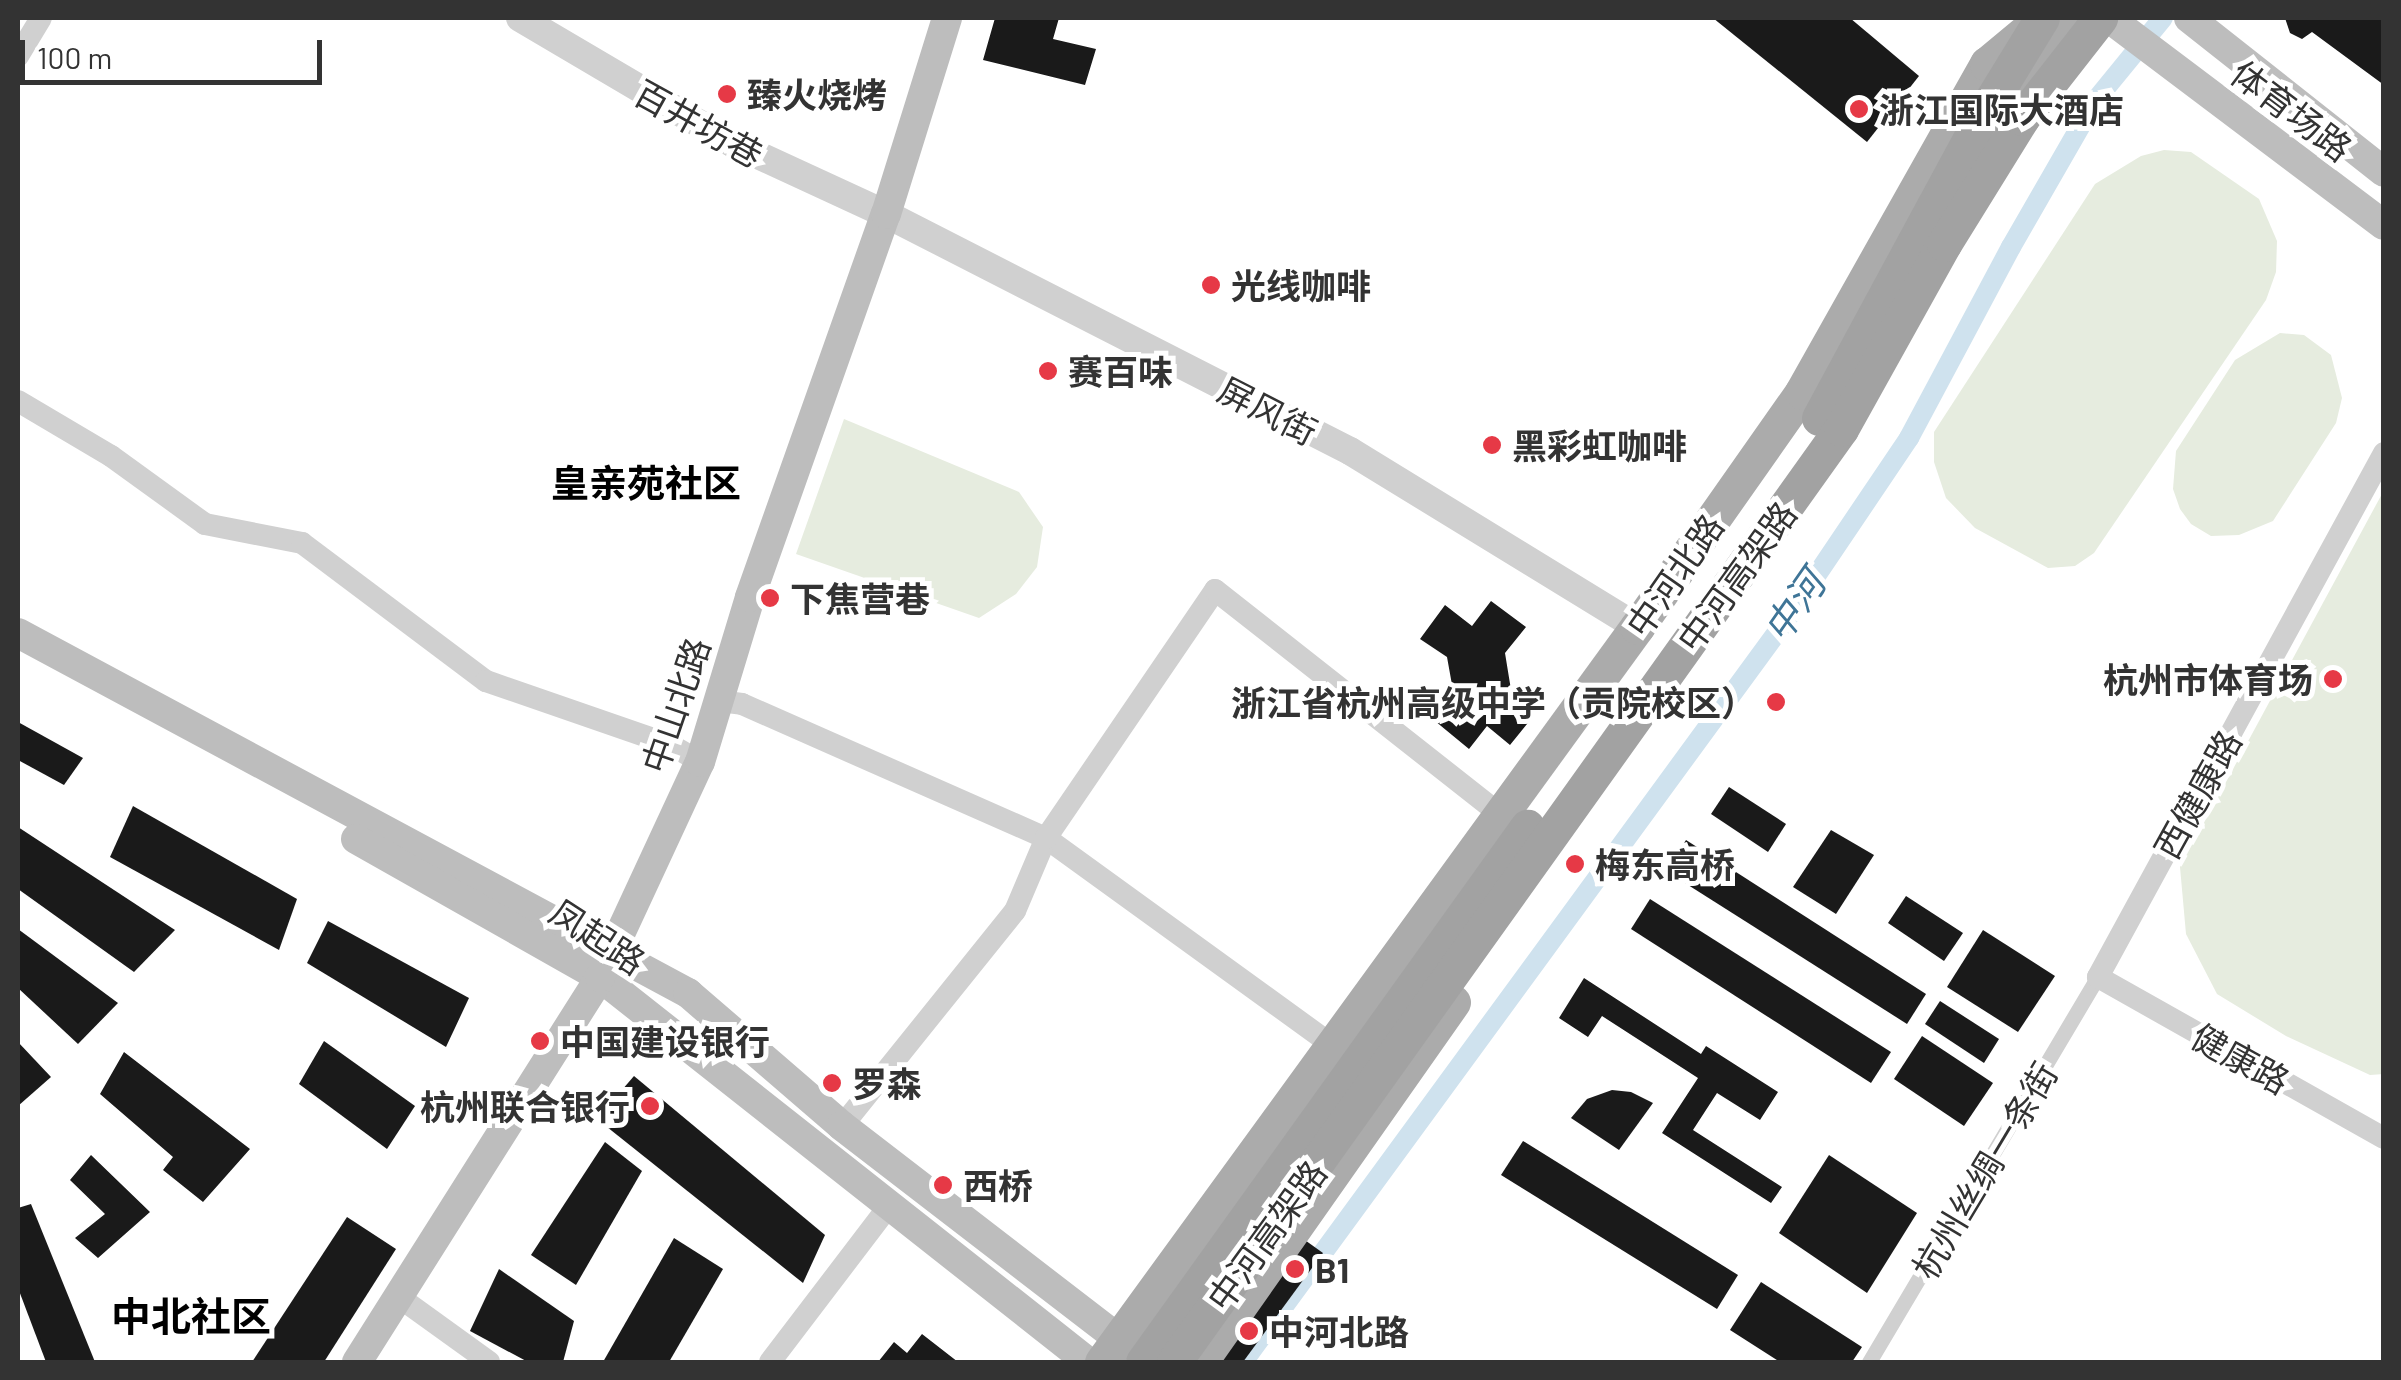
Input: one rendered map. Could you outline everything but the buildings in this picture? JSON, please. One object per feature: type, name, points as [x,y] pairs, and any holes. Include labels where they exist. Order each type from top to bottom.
[{"type":"highway","name":"中河高架路","points":[[1129,1356],[1818,421],[1988,106],[2043,18]]},
{"type":"highway","name":"中河高架路","points":[[1174,1362],[1841,429],[1944,244],[2022,118],[2114,20]]},
{"type":"main road","name":"中山北路","points":[[357,1362],[606,965],[700,762],[768,546],[886,214],[947,18]]},
{"type":"main road","name":"中河北路","points":[[1129,1356],[1332,1046],[1637,627],[1802,392],[1987,64],[2043,18]]},
{"type":"main road","name":"中河北路","points":[[1200,1362],[1680,678],[1835,468],[1967,224],[2012,104],[2078,18]]},
{"type":"main road","name":"体育场路","points":[[2114,20],[2384,225]]},
{"type":"main road","name":"体育场路","points":[[2197,24],[2384,172]]},
{"type":"main road","points":[[18,633],[606,965],[688,994],[842,1126],[1129,1356]]},
{"type":"main road","name":"凤起路","points":[[18,649],[606,965],[888,1206],[1088,1362]]},
{"type":"street","points":[[18,56],[41,18]]},
{"type":"street","name":"百井坊巷","points":[[520,18],[732,143],[886,214]]},
{"type":"street","name":"屏风街","points":[[886,214],[1350,452],[1637,627]]},
{"type":"street","points":[[18,401],[111,456],[205,524],[302,542],[486,681],[672,745],[700,762]]},
{"type":"street","name":"西健康路","points":[[2098,977],[2384,454]]},
{"type":"street","points":[[842,1126],[1015,911],[1046,838],[1216,590],[1501,815]]},
{"type":"street","points":[[719,701],[742,704],[1046,838],[1332,1046]]},
{"type":"street","name":"健康路","points":[[2098,977],[2384,1138]]},
{"type":"street","name":"杭州丝绸一条街","points":[[1870,1362],[2098,977]]},
{"type":"street","points":[[770,1362],[888,1206]]},
{"type":"street","points":[[399,1298],[490,1362]]},
{"type":"shaded area","points":[[2164,150],[2191,152],[2259,199],[2277,241],[2276,272],[2266,300],[2094,553],[2075,566],[2048,568],[1975,528],[1946,498],[1934,462],[1934,432],[2095,184],[2141,156]]},
{"type":"shaded area","points":[[2280,333],[2304,335],[2331,355],[2342,398],[2336,423],[2273,521],[2239,535],[2211,536],[2191,524],[2180,509],[2173,489],[2176,451],[2235,360]]},
{"type":"shaded area","points":[[844,419],[1019,492],[1043,527],[1037,567],[1016,594],[979,618],[796,554]]},
{"type":"shaded area","name":"杭州市体育场","points":[[2383,492],[2384,1074],[2370,1075],[2286,1036],[2217,994],[2186,934],[2180,867]]},
{"type":"waterway","name":"中河","points":[[1243,1362],[1789,616],[1909,438],[2095,101],[2163,18]]},
{"type":"place","name":"臻火烧烤","points":[[727,94]]},
{"type":"place","name":"浙江国际大酒店","points":[[1859,109]]},
{"type":"place","name":"光线咖啡","points":[[1211,285]]},
{"type":"place","name":"赛百味","points":[[1048,371]]},
{"type":"place","name":"黑彩虹咖啡","points":[[1492,445]]},
{"type":"place","name":"下焦营巷","points":[[770,598]]},
{"type":"place","name":"杭州市体育场","points":[[2333,679]]},
{"type":"place","name":"浙江省杭州高级中学（贡院校区）","points":[[1776,702]]},
{"type":"place","name":"梅东高桥","points":[[1575,864]]},
{"type":"place","name":"中国建设银行","points":[[540,1041]]},
{"type":"place","name":"罗森","points":[[832,1083]]},
{"type":"place","name":"杭州联合银行","points":[[650,1106]]},
{"type":"place","name":"西桥","points":[[943,1185]]},
{"type":"place","name":"B1","points":[[1295,1269]]},
{"type":"place","name":"中河北路","points":[[1249,1331]]},
{"type":"district","name":"皇亲苑社区","points":[[646,483]]},
{"type":"district","name":"中北社区","points":[[191,1315]]}]
